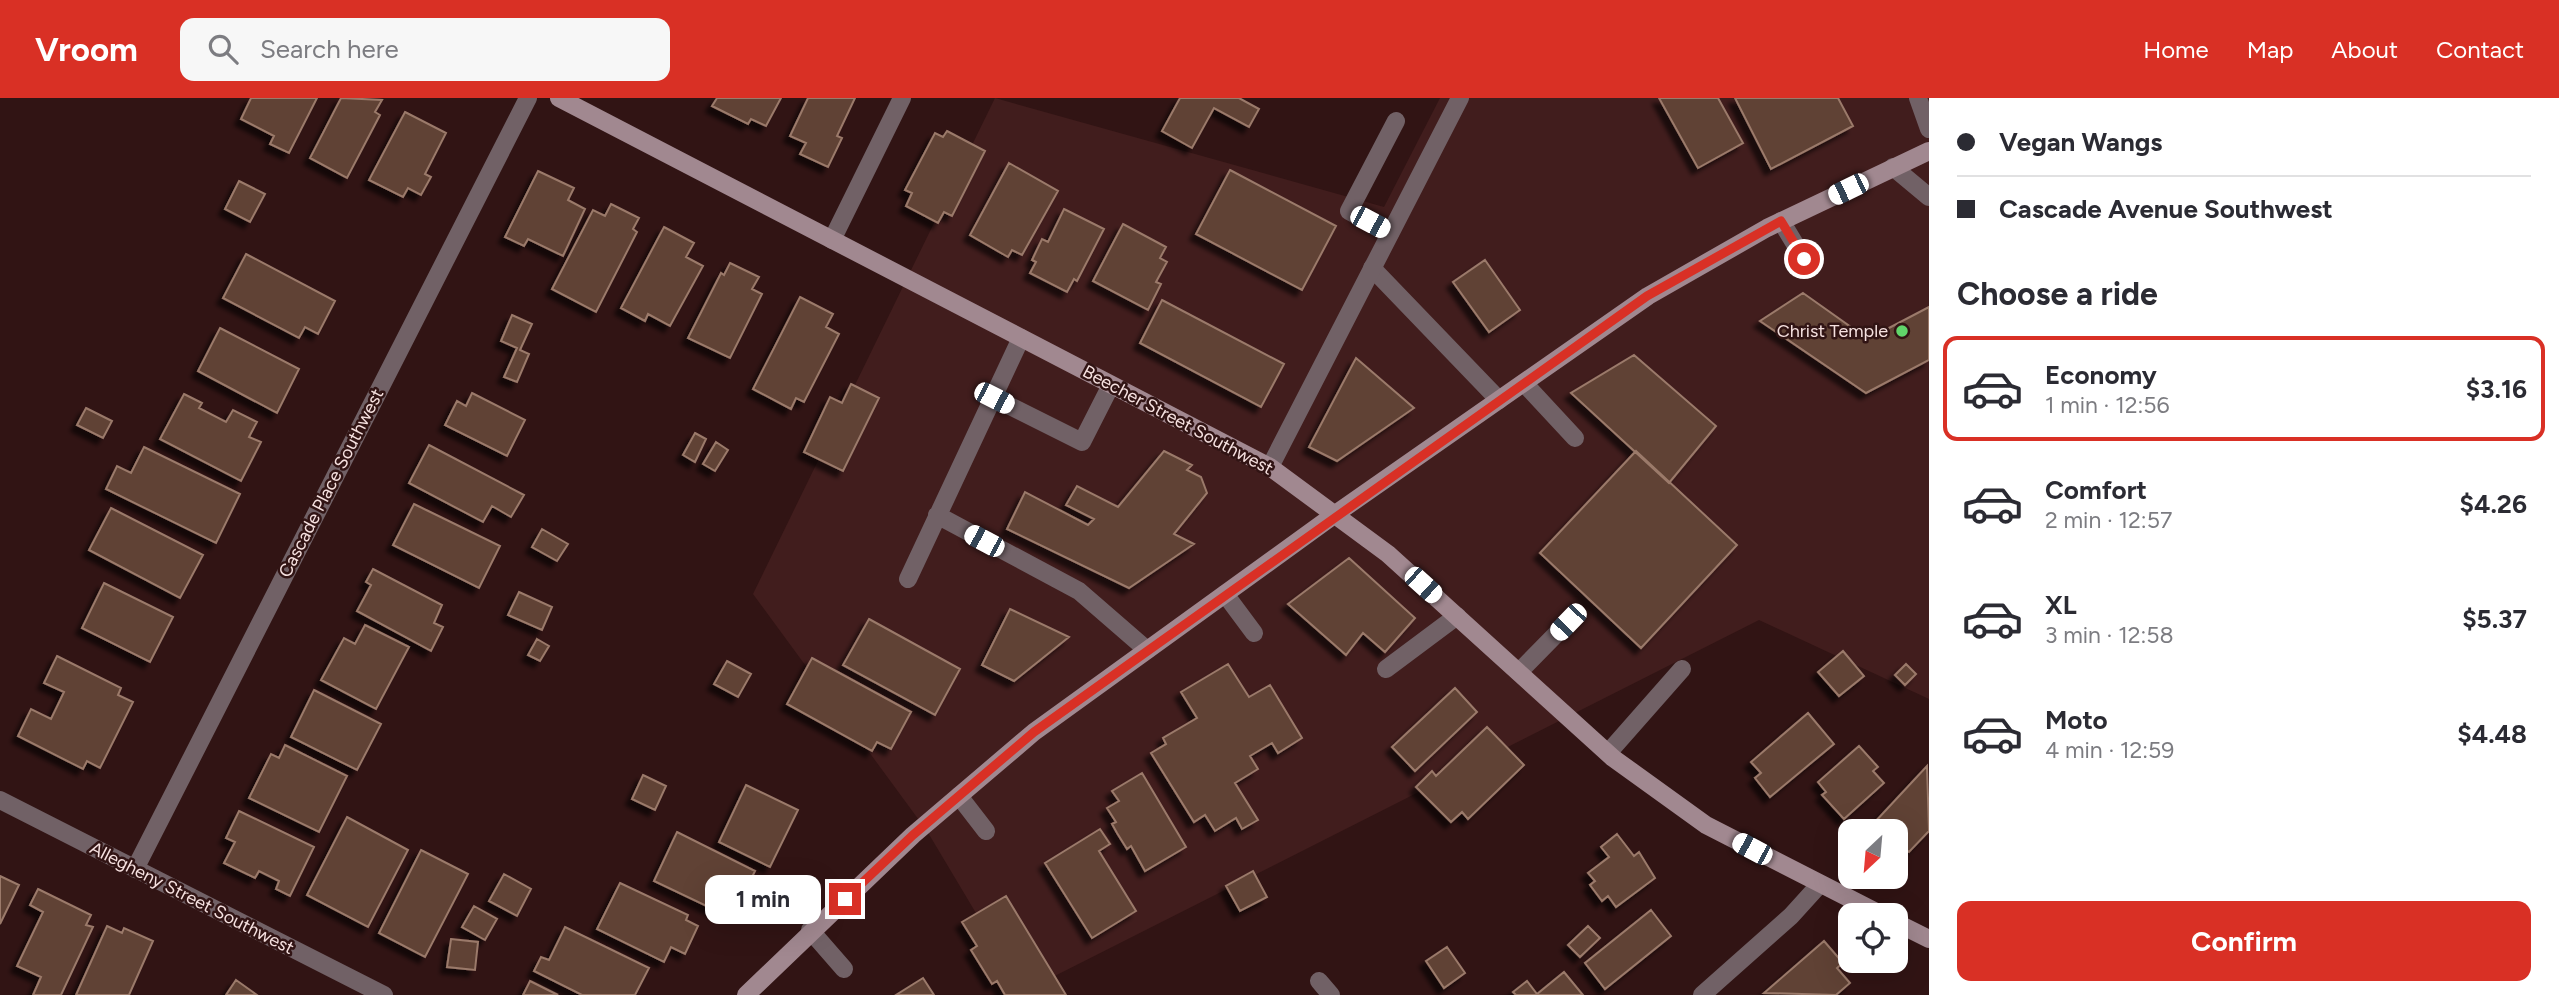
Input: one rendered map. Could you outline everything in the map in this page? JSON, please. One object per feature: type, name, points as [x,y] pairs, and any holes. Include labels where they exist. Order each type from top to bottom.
[{"type":"street","name":"Cascade Place Southwest","points":[[135,869],[528,98]]},
{"type":"street","name":"Beecher Street Southwest","points":[[559,98],[1270,467],[1388,554],[1608,753],[1706,825],[1858,903]]},
{"type":"street","points":[[832,240],[902,98]]},
{"type":"street","points":[[1270,467],[1460,98]]},
{"type":"street","points":[[1917,98],[1929,129]]},
{"type":"street","points":[[1390,233],[1349,211],[1395,121]]},
{"type":"street","points":[[746,995],[810,930],[1034,732],[1334,515],[1647,296],[1781,221],[1929,151]]},
{"type":"street","points":[[1893,167],[1929,197]]},
{"type":"street","points":[[1781,221],[1804,259]]},
{"type":"street","points":[[1372,268],[1499,400]]},
{"type":"street","points":[[908,579],[1021,338]]},
{"type":"street","points":[[1524,383],[1575,438]]},
{"type":"street","points":[[994,398],[1082,442],[1111,385]]},
{"type":"street","points":[[937,515],[1079,591],[1147,650]]},
{"type":"street","points":[[1225,594],[1254,633]]},
{"type":"street","points":[[1386,669],[1457,616]]},
{"type":"street","points":[[1519,673],[1568,622]]},
{"type":"street","points":[[1608,753],[1682,669]]},
{"type":"street","points":[[959,796],[986,831]]},
{"type":"street","name":"Allegheny Street Southwest","points":[[0,800],[384,995]]},
{"type":"street","points":[[1702,995],[1791,916],[1820,884]]},
{"type":"street","points":[[1908,928],[1929,939]]},
{"type":"street","points":[[810,930],[844,969]]},
{"type":"street","points":[[1319,981],[1331,995]]},
{"type":"shaded area","points":[[995,98],[1384,207],[1440,98],[1929,98],[1929,699],[1759,620],[1023,992],[927,831],[753,594]]},
{"type":"building","points":[[251,98],[317,98],[289,153],[270,144],[274,136],[241,119]]},
{"type":"building","points":[[341,98],[382,100],[375,112],[380,115],[347,178],[310,158]]},
{"type":"building","points":[[717,98],[781,98],[766,126],[751,119],[748,124],[712,106]]},
{"type":"building","points":[[808,98],[855,98],[837,136],[842,138],[828,167],[800,154],[806,143],[790,136]]},
{"type":"building","points":[[1180,98],[1239,98],[1259,109],[1249,127],[1214,108],[1192,148],[1162,131]]},
{"type":"building","points":[[1659,98],[1718,98],[1743,143],[1698,168]]},
{"type":"building","points":[[1735,98],[1838,98],[1853,126],[1771,169]]},
{"type":"building","points":[[405,112],[446,133],[425,174],[431,177],[421,195],[408,188],[403,197],[369,180]]},
{"type":"building","points":[[947,131],[985,151],[952,216],[944,212],[938,223],[906,206],[912,193],[905,190],[935,133],[943,137]]},
{"type":"building","points":[[1009,163],[1058,191],[1022,255],[1012,250],[1008,257],[970,235]]},
{"type":"building","points":[[1230,170],[1336,226],[1302,290],[1196,234]]},
{"type":"building","points":[[538,171],[574,188],[568,200],[585,209],[563,256],[528,239],[524,246],[505,237]]},
{"type":"building","points":[[239,181],[265,194],[250,222],[225,209]]},
{"type":"building","points":[[611,204],[639,218],[633,229],[637,232],[596,312],[552,289],[593,210],[605,216]]},
{"type":"building","points":[[1064,209],[1104,229],[1077,281],[1074,279],[1067,292],[1030,273],[1036,262],[1032,260],[1042,239],[1048,242]]},
{"type":"building","points":[[1123,224],[1166,247],[1160,258],[1167,262],[1156,282],[1161,284],[1148,310],[1093,281]]},
{"type":"building","points":[[664,227],[694,243],[686,257],[703,266],[670,326],[648,314],[645,321],[621,308]]},
{"type":"building","points":[[246,254],[335,301],[318,334],[305,327],[299,338],[223,298]]},
{"type":"building","points":[[1485,260],[1520,310],[1489,332],[1453,282]]},
{"type":"building","points":[[730,263],[759,277],[752,289],[762,294],[730,358],[688,338],[721,273],[724,275]]},
{"type":"building","points":[[1803,293],[1868,339],[1929,307],[1929,360],[1866,393],[1760,321]]},
{"type":"building","points":[[800,297],[833,314],[826,327],[839,334],[804,402],[796,398],[791,409],[753,389]]},
{"type":"building","points":[[1162,300],[1284,364],[1261,407],[1140,343]]},
{"type":"building","points":[[512,315],[532,324],[520,350],[529,354],[517,382],[504,377],[517,348],[501,341]]},
{"type":"building","points":[[220,328],[299,369],[277,413],[198,371]]},
{"type":"building","points":[[1634,355],[1716,426],[1669,483],[1571,393]]},
{"type":"building","points":[[1356,358],[1414,408],[1337,461],[1309,447]]},
{"type":"building","points":[[851,384],[879,398],[843,471],[804,452],[830,397],[842,403]]},
{"type":"building","points":[[472,393],[525,420],[507,456],[445,425],[457,401],[466,406]]},
{"type":"building","points":[[184,394],[202,403],[199,408],[226,422],[233,410],[257,422],[249,437],[261,442],[241,481],[160,439]]},
{"type":"building","points":[[86,408],[112,421],[103,438],[77,425]]},
{"type":"building","points":[[695,433],[706,439],[695,462],[683,455]]},
{"type":"building","points":[[716,442],[728,450],[715,471],[703,464]]},
{"type":"building","points":[[429,445],[524,495],[511,517],[492,506],[483,522],[409,483]]},
{"type":"building","points":[[144,447],[240,494],[216,543],[106,489],[117,466],[131,473]]},
{"type":"building","points":[[1164,451],[1192,465],[1187,470],[1201,477],[1207,493],[1174,534],[1194,544],[1129,588],[1007,529],[1025,492],[1088,525],[1094,519],[1066,505],[1077,486],[1118,507]]},
{"type":"building","points":[[1636,451],[1737,545],[1641,648],[1540,553]]},
{"type":"building","points":[[414,504],[500,546],[479,588],[393,545]]},
{"type":"building","points":[[111,508],[203,555],[180,598],[89,550]]},
{"type":"building","points":[[542,529],[568,544],[557,561],[532,547]]},
{"type":"building","points":[[1349,558],[1415,618],[1385,652],[1363,633],[1346,655],[1288,604]]},
{"type":"building","points":[[373,569],[442,605],[434,623],[443,627],[431,651],[357,611],[371,585],[366,582]]},
{"type":"building","points":[[104,583],[173,617],[150,662],[82,628]]},
{"type":"building","points":[[519,592],[552,607],[542,630],[508,615]]},
{"type":"building","points":[[1010,609],[1069,637],[1014,681],[982,665]]},
{"type":"building","points":[[869,619],[960,669],[935,715],[843,665]]},
{"type":"building","points":[[365,625],[409,647],[376,709],[321,680],[344,638],[355,644]]},
{"type":"building","points":[[537,639],[549,646],[540,661],[528,655]]},
{"type":"building","points":[[1843,651],[1864,676],[1839,696],[1818,672]]},
{"type":"building","points":[[57,656],[121,688],[118,695],[133,702],[100,768],[87,761],[83,769],[18,736],[31,709],[51,719],[64,692],[44,683]]},
{"type":"building","points":[[812,658],[911,712],[891,749],[877,742],[872,751],[787,704]]},
{"type":"building","points":[[727,661],[751,674],[738,697],[714,684]]},
{"type":"building","points":[[1228,664],[1249,697],[1270,685],[1302,738],[1278,753],[1272,743],[1250,756],[1258,769],[1235,783],[1258,820],[1242,829],[1236,818],[1215,831],[1205,815],[1194,822],[1151,753],[1166,744],[1163,738],[1197,718],[1181,692]]},
{"type":"building","points":[[1906,664],[1916,674],[1905,685],[1895,675]]},
{"type":"building","points":[[1455,688],[1477,712],[1415,771],[1392,747]]},
{"type":"building","points":[[314,690],[381,724],[357,770],[291,737]]},
{"type":"building","points":[[1808,713],[1834,744],[1770,797],[1755,778],[1761,773],[1751,762]]},
{"type":"building","points":[[1487,727],[1524,765],[1468,819],[1462,812],[1451,822],[1416,787],[1432,771],[1436,776]]},
{"type":"building","points":[[285,745],[347,776],[319,832],[249,798],[271,754],[279,758]]},
{"type":"building","points":[[1859,746],[1878,767],[1873,771],[1884,783],[1844,819],[1822,795],[1826,792],[1818,782]]},
{"type":"building","points":[[1927,766],[1929,831],[1909,852],[1908,819],[1878,819]]},
{"type":"building","points":[[1142,773],[1186,847],[1145,871],[1131,846],[1127,849],[1117,833],[1112,824],[1116,822],[1107,808],[1119,801],[1112,791]]},
{"type":"building","points":[[643,775],[666,786],[655,810],[632,799]]},
{"type":"building","points":[[746,785],[798,810],[770,867],[719,842]]},
{"type":"building","points":[[239,811],[314,847],[290,896],[276,889],[279,881],[259,871],[255,878],[224,863],[235,842],[226,838]]},
{"type":"building","points":[[347,817],[408,850],[368,927],[307,895]]},
{"type":"building","points":[[1100,829],[1110,844],[1099,851],[1136,911],[1092,938],[1045,863]]},
{"type":"building","points":[[677,832],[755,871],[734,915],[721,908],[719,912],[654,881]]},
{"type":"building","points":[[1617,834],[1634,856],[1639,852],[1655,878],[1616,907],[1608,896],[1602,901],[1590,885],[1595,881],[1588,873],[1609,857],[1601,847]]},
{"type":"building","points":[[421,850],[468,874],[425,957],[379,933]]},
{"type":"building","points":[[1253,871],[1267,897],[1240,911],[1226,886]]},
{"type":"building","points":[[504,874],[531,889],[517,916],[489,901]]},
{"type":"building","points":[[0,876],[19,885],[0,924]]},
{"type":"building","points":[[620,883],[688,915],[686,920],[698,926],[685,954],[671,947],[664,962],[597,929]]},
{"type":"building","points":[[38,889],[91,915],[86,925],[93,927],[61,995],[33,995],[41,977],[17,966],[43,912],[30,905]]},
{"type":"building","points":[[1006,896],[1066,995],[1005,995],[997,981],[992,984],[971,950],[977,946],[962,922]]},
{"type":"building","points":[[474,906],[497,919],[485,940],[462,927]]},
{"type":"building","points":[[1651,910],[1671,936],[1605,989],[1585,963]]},
{"type":"building","points":[[107,926],[122,933],[124,928],[153,941],[129,995],[76,995]]},
{"type":"building","points":[[1588,926],[1600,938],[1580,957],[1568,945]]},
{"type":"building","points":[[565,927],[649,968],[635,995],[582,995],[534,971],[541,957],[549,960]]},
{"type":"building","points":[[451,939],[478,942],[475,970],[447,967]]},
{"type":"building","points":[[1824,941],[1838,957],[1838,973],[1841,973],[1850,983],[1836,995],[1764,993]]},
{"type":"building","points":[[1447,947],[1465,973],[1444,988],[1426,961]]},
{"type":"building","points":[[1564,972],[1583,995],[1516,995],[1513,992],[1527,981],[1537,994]]},
{"type":"building","points":[[923,978],[934,995],[896,995]]},
{"type":"building","points":[[236,980],[257,995],[226,995]]},
{"type":"building","points":[[530,981],[558,995],[523,995]]},
{"type":"place","name":"Christ Temple","points":[[1902,331]]},
{"type":"route","points":[[845,899],[913,835],[1034,732],[1334,515],[1647,296],[1781,221],[1804,259]]}]
